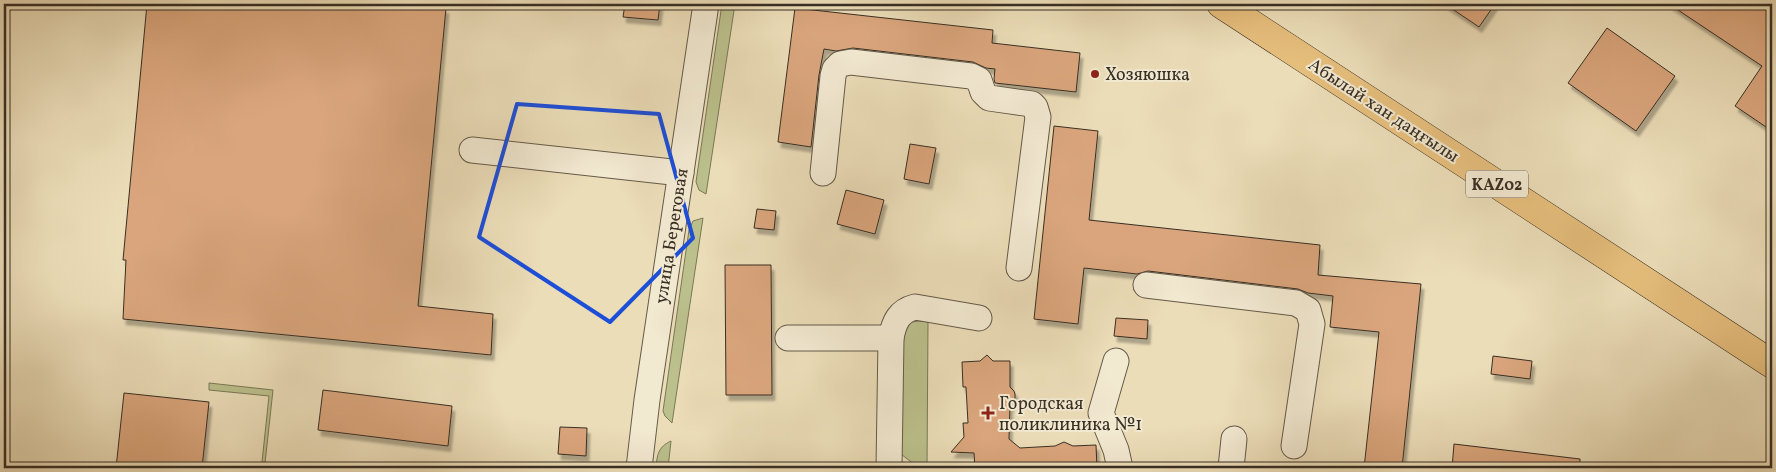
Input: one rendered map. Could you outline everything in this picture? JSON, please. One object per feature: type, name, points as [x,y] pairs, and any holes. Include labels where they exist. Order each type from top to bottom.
[{"type":"highway","name":"Абылай хан даңғылы","points":[[1221,4],[1772,364]]},
{"type":"street","name":"улица Береговая","points":[[639,468],[647,400],[706,4]]},
{"type":"street","points":[[823,173],[832,76],[840,64],[851,62],[971,76],[979,80],[983,92],[989,98],[1032,104],[1038,117],[1019,268]]},
{"type":"street","points":[[472,150],[681,173]]},
{"type":"street","points":[[1146,285],[1296,303],[1308,310],[1312,324],[1294,446]]},
{"type":"street","points":[[889,468],[891,338],[896,320],[908,309],[915,307],[979,318]]},
{"type":"street","points":[[788,338],[891,338]]},
{"type":"street","points":[[1116,361],[1101,413],[1116,450],[1120,468]]},
{"type":"street","points":[[1232,468],[1234,439]]},
{"type":"highlighted area","points":[[517,104],[659,114],[693,238],[610,322],[479,237]]},
{"type":"green space","points":[[722,4],[735,4],[706,194],[699,190],[696,182]]},
{"type":"green space","points":[[703,218],[672,423],[663,411],[689,230],[693,221]]},
{"type":"green space","points":[[912,322],[928,322],[927,468],[919,468],[897,451],[903,327]]},
{"type":"green space","points":[[209,383],[273,390],[265,463],[262,462],[269,396],[209,390]]},
{"type":"green space","points":[[671,441],[668,468],[656,468],[659,452],[663,446]]},
{"type":"building","points":[[147,4],[398,4],[446,8],[418,306],[493,314],[491,355],[123,319],[126,260],[123,260]]},
{"type":"building","points":[[625,4],[660,4],[658,20],[623,17]]},
{"type":"building","points":[[1445,4],[1495,4],[1479,27]]},
{"type":"building","points":[[1669,4],[1772,4],[1772,131],[1735,106],[1762,66]]},
{"type":"building","points":[[795,8],[993,30],[992,43],[1080,53],[1076,92],[995,83],[995,69],[986,68],[973,62],[853,48],[836,51],[824,49],[819,75],[811,147],[778,142]]},
{"type":"building","points":[[1607,28],[1675,76],[1636,131],[1568,83]]},
{"type":"building","points":[[1054,126],[1098,131],[1089,220],[1320,245],[1318,275],[1421,284],[1402,468],[1364,468],[1379,332],[1330,327],[1333,296],[1308,293],[1298,289],[1148,271],[1137,274],[1084,268],[1078,324],[1034,319]]},
{"type":"building","points":[[910,144],[936,148],[929,184],[904,179]]},
{"type":"building","points":[[846,190],[884,200],[875,234],[837,224]]},
{"type":"building","points":[[757,209],[776,211],[774,230],[754,228]]},
{"type":"building","points":[[725,265],[771,265],[772,395],[726,395]]},
{"type":"building","points":[[1116,318],[1148,320],[1147,339],[1114,336]]},
{"type":"building","name":"Городская поликлиника №1","points":[[987,355],[993,361],[1010,361],[1010,387],[1014,391],[1015,398],[1010,406],[1009,439],[1020,448],[1055,446],[1064,442],[1073,446],[1096,445],[1097,468],[975,468],[974,453],[951,452],[964,437],[963,423],[968,423],[966,387],[963,387],[962,362],[980,361]]},
{"type":"building","points":[[1493,356],[1532,361],[1530,379],[1491,374]]},
{"type":"building","points":[[323,390],[452,406],[448,446],[318,430]]},
{"type":"building","points":[[124,393],[209,402],[202,468],[116,468]]},
{"type":"building","points":[[560,427],[587,428],[586,456],[558,454]]},
{"type":"building","points":[[1454,444],[1580,459],[1580,468],[1452,468]]},
{"type":"place","name":"Хозяюшка","points":[[1095,74]]},
{"type":"place","name":"Городская поликлиника №1","points":[[988,413]]}]
